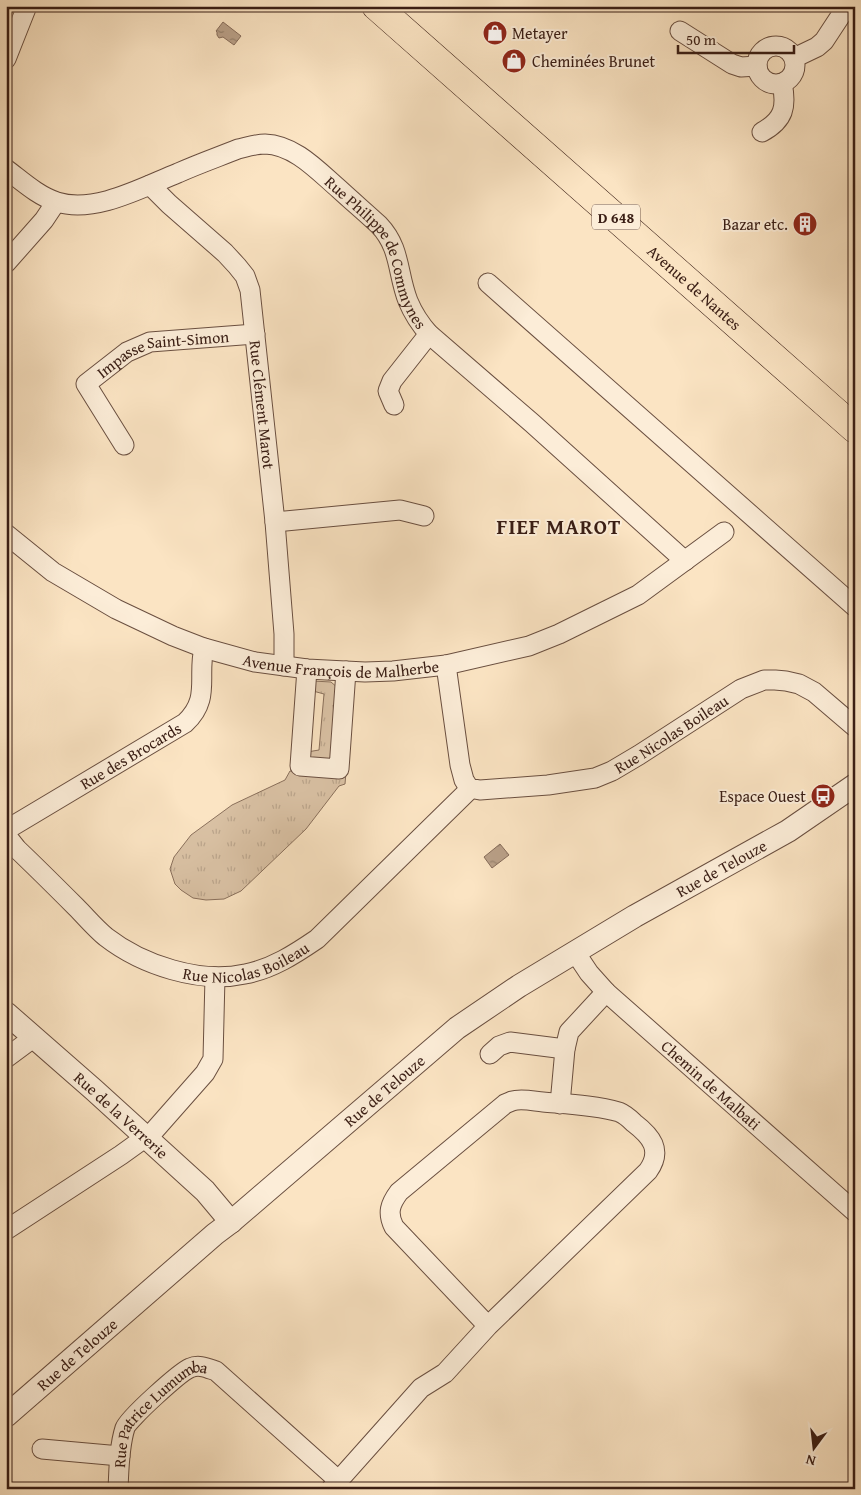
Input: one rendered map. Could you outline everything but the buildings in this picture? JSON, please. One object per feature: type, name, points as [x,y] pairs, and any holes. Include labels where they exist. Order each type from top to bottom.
[{"type":"main road","name":"Avenue de Nantes","points":[[376,6],[855,429]]},
{"type":"street","points":[[6,59],[27,6]]},
{"type":"street","points":[[794,58],[817,47],[824,41],[848,6]]},
{"type":"street","points":[[680,31],[732,64],[741,67],[757,66]]},
{"type":"street","points":[[775,46],[786,49],[794,58],[795,64],[792,76],[782,83],[776,84],[765,80],[758,72],[758,60],[764,51],[775,46]]},
{"type":"street","points":[[762,132],[772,126],[782,111],[785,100],[782,83]]},
{"type":"street","name":"Rue Philippe de Commynes","points":[[6,169],[29,187],[56,202],[70,205],[101,202],[252,145],[266,144],[298,155],[388,234],[394,245],[408,302],[429,334],[532,423],[685,561]]},
{"type":"street","name":"Rue Clément Marot","points":[[150,185],[225,253],[245,276],[250,290],[275,522],[284,634],[284,666]]},
{"type":"street","points":[[6,263],[44,220],[56,202]]},
{"type":"street","points":[[488,284],[855,607]]},
{"type":"street","name":"Impasse Saint-Simon","points":[[124,445],[86,384],[127,352],[150,342],[255,334]]},
{"type":"street","points":[[394,405],[388,392],[392,381],[429,334]]},
{"type":"street","points":[[275,522],[400,510],[424,516]]},
{"type":"street","name":"Avenue François de Malherbe","points":[[6,534],[53,572],[116,609],[173,636],[204,648],[254,662],[307,669],[393,671],[446,665],[529,646],[559,634],[638,595],[724,532]]},
{"type":"street","name":"Rue des Brocards","points":[[6,830],[98,776],[189,719],[197,709],[201,698],[204,648]]},
{"type":"street","points":[[446,665],[460,766],[464,780],[470,788]]},
{"type":"street","points":[[307,669],[300,766],[339,769],[346,671]]},
{"type":"street","name":"Rue Nicolas Boileau","points":[[6,835],[17,849],[106,936],[144,959],[165,967],[215,977],[246,974],[272,966],[295,954],[317,939],[470,788],[493,790],[548,785],[594,778],[612,771],[639,755],[741,689],[764,680],[786,681],[799,684],[814,692],[855,727]]},
{"type":"street","name":"Rue de Telouze","points":[[6,1416],[215,1234],[232,1222],[457,1028],[519,986],[635,916],[788,831],[855,785]]},
{"type":"street","name":"Rue de Telouze","points":[[801,822],[821,815],[855,795]]},
{"type":"street","name":"Chemin de Malbati","points":[[575,952],[589,973],[606,992],[855,1212]]},
{"type":"street","points":[[6,1230],[145,1138],[157,1128],[210,1066],[214,1052],[215,977]]},
{"type":"street","points":[[560,1104],[567,1038],[573,1027],[606,992]]},
{"type":"street","name":"Rue de la Verrerie","points":[[6,1013],[94,1090],[204,1191],[232,1222]]},
{"type":"street","points":[[6,1058],[33,1038]]},
{"type":"street","points":[[490,1054],[499,1046],[510,1042],[565,1049]]},
{"type":"street","points":[[334,1484],[358,1460],[421,1388],[445,1373],[488,1326],[648,1171],[652,1165],[654,1152],[652,1139],[621,1112],[523,1100],[505,1104],[399,1192],[392,1203],[390,1219],[394,1226],[488,1326]]},
{"type":"street","name":"Rue Patrice Lumumba","points":[[118,1489],[120,1456],[125,1426],[133,1416],[184,1372],[198,1366],[216,1371],[334,1484]]},
{"type":"street","points":[[42,1449],[120,1456]]},
{"type":"green space","points":[[313,681],[331,682],[338,688],[335,760],[306,762],[307,752],[319,750],[324,694],[313,691]]},
{"type":"green space","points":[[290,771],[346,772],[345,784],[339,786],[306,829],[241,891],[224,899],[206,900],[193,898],[181,890],[175,884],[170,869],[174,857],[191,835],[232,805],[285,780]]},
{"type":"water","points":[[223,22],[241,36],[234,45],[223,37],[219,38],[217,35],[216,31]]},
{"type":"water","points":[[500,844],[509,855],[492,868],[484,857]]},
{"type":"place","name":"Metayer","points":[[495,33]]},
{"type":"place","name":"Cheminées Brunet","points":[[514,61]]},
{"type":"place","name":"Bazar etc.","points":[[805,224]]},
{"type":"place","name":"Espace Ouest","points":[[823,796]]},
{"type":"district","name":"FIEF MAROT","points":[[559,526]]}]
